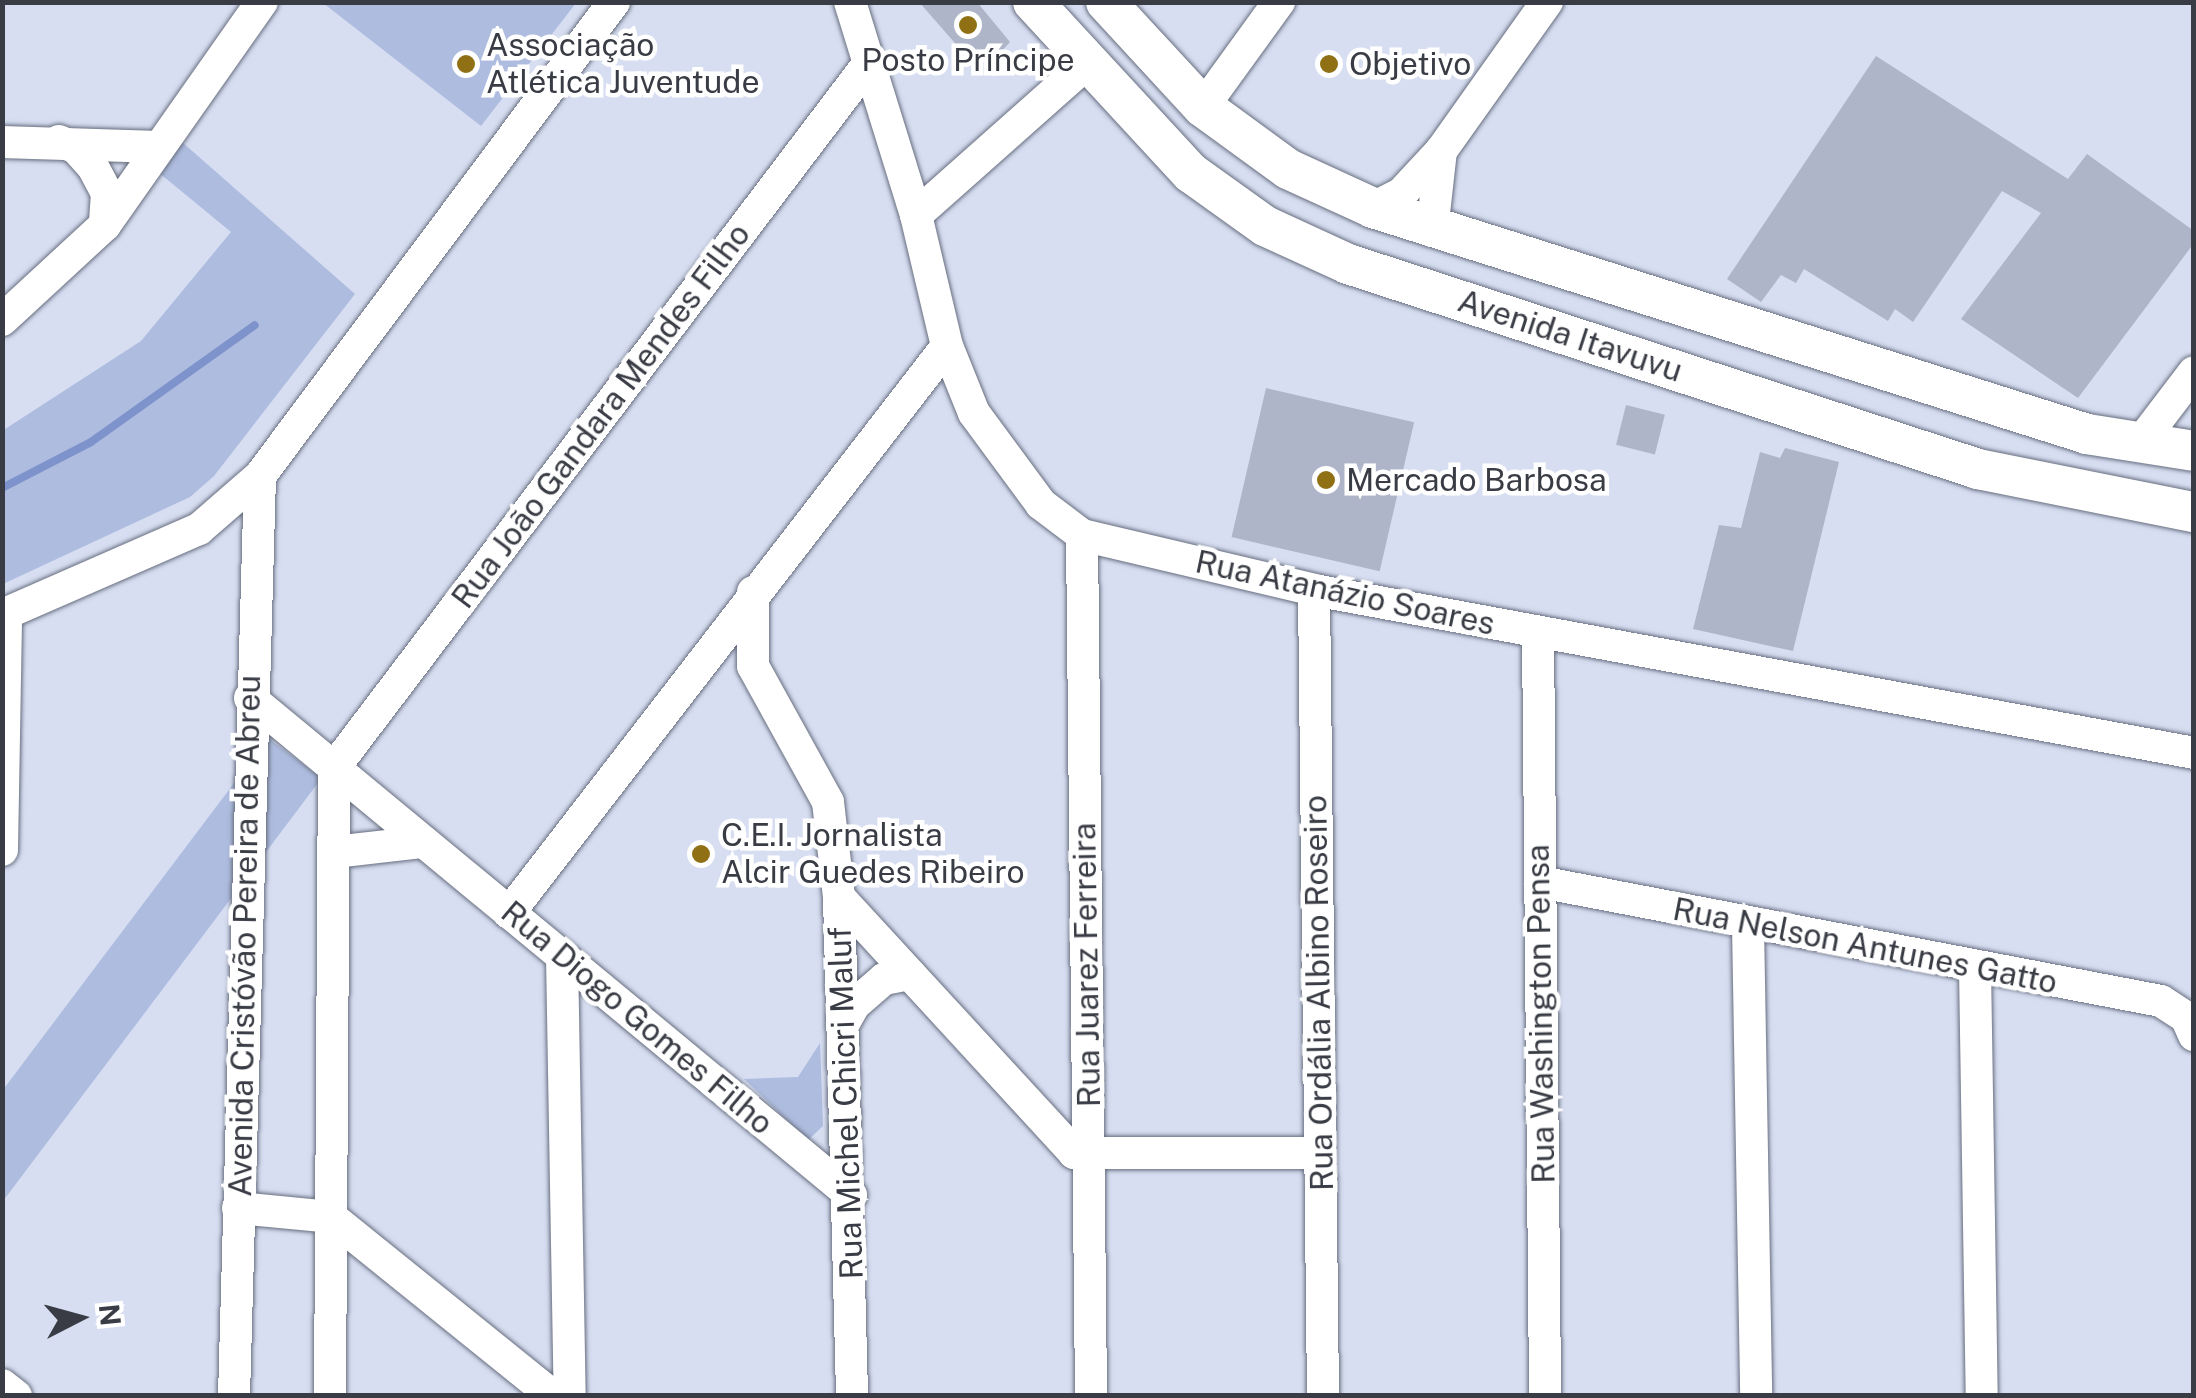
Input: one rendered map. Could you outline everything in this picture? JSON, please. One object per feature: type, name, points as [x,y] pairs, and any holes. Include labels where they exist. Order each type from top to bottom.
[{"type":"main road","name":"Avenida Itavuvu","points":[[1033,2],[1191,173],[1265,226],[1348,264],[1978,469],[2194,512]]},
{"type":"main road","name":"Avenida Itavuvu","points":[[1106,2],[1203,107],[1288,169],[1373,208],[1432,231],[2087,434],[2194,451]]},
{"type":"main road","points":[[1088,63],[1108,32],[1106,2]]},
{"type":"street","points":[[2,320],[105,225],[262,2]]},
{"type":"street","points":[[2,850],[4,614],[199,530],[260,476],[614,2]]},
{"type":"street","name":"Rua Atanázio Soares","points":[[850,2],[916,215],[947,346],[974,413],[1041,504],[1082,535],[1314,590],[2194,753]]},
{"type":"street","points":[[1203,107],[1280,2]]},
{"type":"street","points":[[1373,208],[1402,193],[1441,151],[1547,2]]},
{"type":"street","name":"Rua João Gandara Mendes Filho","points":[[334,768],[869,63]]},
{"type":"street","points":[[916,215],[1088,63]]},
{"type":"street","points":[[2,142],[159,147]]},
{"type":"street","points":[[58,142],[76,148],[94,167],[107,193],[105,225]]},
{"type":"street","points":[[1432,231],[1441,151]]},
{"type":"street","points":[[509,913],[752,592],[947,346]]},
{"type":"street","points":[[2140,443],[2194,372]]},
{"type":"street","name":"Avenida Cristóvão Pereira de Abreu","points":[[234,1396],[250,698],[260,476]]},
{"type":"street","name":"Rua Juarez Ferreira","points":[[1082,535],[1091,1396]]},
{"type":"street","name":"Rua Ordália Albino Roseiro","points":[[1314,590],[1323,1396]]},
{"type":"street","name":"Rua Michel Chicri Maluf","points":[[752,592],[753,666],[828,802],[840,897],[851,1195],[852,1396]]},
{"type":"street","name":"Rua Washington Pensa","points":[[1538,633],[1545,1396]]},
{"type":"street","points":[[704,656],[753,666]]},
{"type":"street","name":"Rua Diogo Gomes Filho","points":[[250,698],[851,1195]]},
{"type":"street","points":[[330,1396],[334,768]]},
{"type":"street","points":[[334,852],[423,842]]},
{"type":"street","name":"Rua Nelson Antunes Gatto","points":[[1540,882],[1748,925],[2162,1001],[2190,1026]]},
{"type":"street","points":[[840,897],[1074,1153],[1320,1153]]},
{"type":"street","points":[[1748,925],[1756,1396]]},
{"type":"street","points":[[562,956],[570,1396]]},
{"type":"street","points":[[1975,968],[1982,1396]]},
{"type":"street","points":[[844,1023],[854,1005],[884,979],[910,974]]},
{"type":"street","points":[[1015,1089],[1049,1105],[1076,1100],[1089,1082]]},
{"type":"street","points":[[238,1208],[331,1217],[553,1396]]},
{"type":"street","points":[[2,1384],[16,1396]]},
{"type":"shaded area","name":"Associação Atlética Juventude","points":[[323,3],[576,3],[481,126]]},
{"type":"shaded area","points":[[182,142],[355,294],[214,476],[190,497],[3,584],[2,431],[141,341],[231,232],[158,172]]},
{"type":"shaded area","points":[[268,738],[322,778],[2,1202],[2,1091]]},
{"type":"shaded area","points":[[820,1043],[823,1126],[808,1140],[744,1079],[798,1077]]},
{"type":"building","name":"Posto Príncipe","points":[[919,2],[977,2],[1010,42],[992,62],[986,55],[975,66]]},
{"type":"building","points":[[1876,56],[2068,179],[2087,154],[2194,231],[2194,243],[2078,398],[1961,319],[2041,213],[2002,191],[1913,322],[1895,309],[1888,321],[1804,269],[1796,283],[1781,275],[1761,302],[1727,279]]},
{"type":"building","name":"Mercado Barbosa","points":[[1266,388],[1414,422],[1380,571],[1232,537]]},
{"type":"building","points":[[1626,405],[1665,415],[1655,454],[1616,445]]},
{"type":"building","points":[[1785,448],[1839,462],[1793,651],[1693,629],[1719,525],[1741,528],[1760,452],[1780,458]]},
{"type":"waterway","points":[[2,488],[91,442],[255,325]]},
{"type":"place","name":"Posto Príncipe","points":[[968,25]]},
{"type":"place","name":"Associação Atlética Juventude","points":[[466,64]]},
{"type":"place","name":"Objetivo","points":[[1329,64]]},
{"type":"place","name":"Mercado Barbosa","points":[[1326,480]]},
{"type":"place","name":"C.E.I. Jornalista Alcir Guedes Ribeiro","points":[[701,854]]}]
